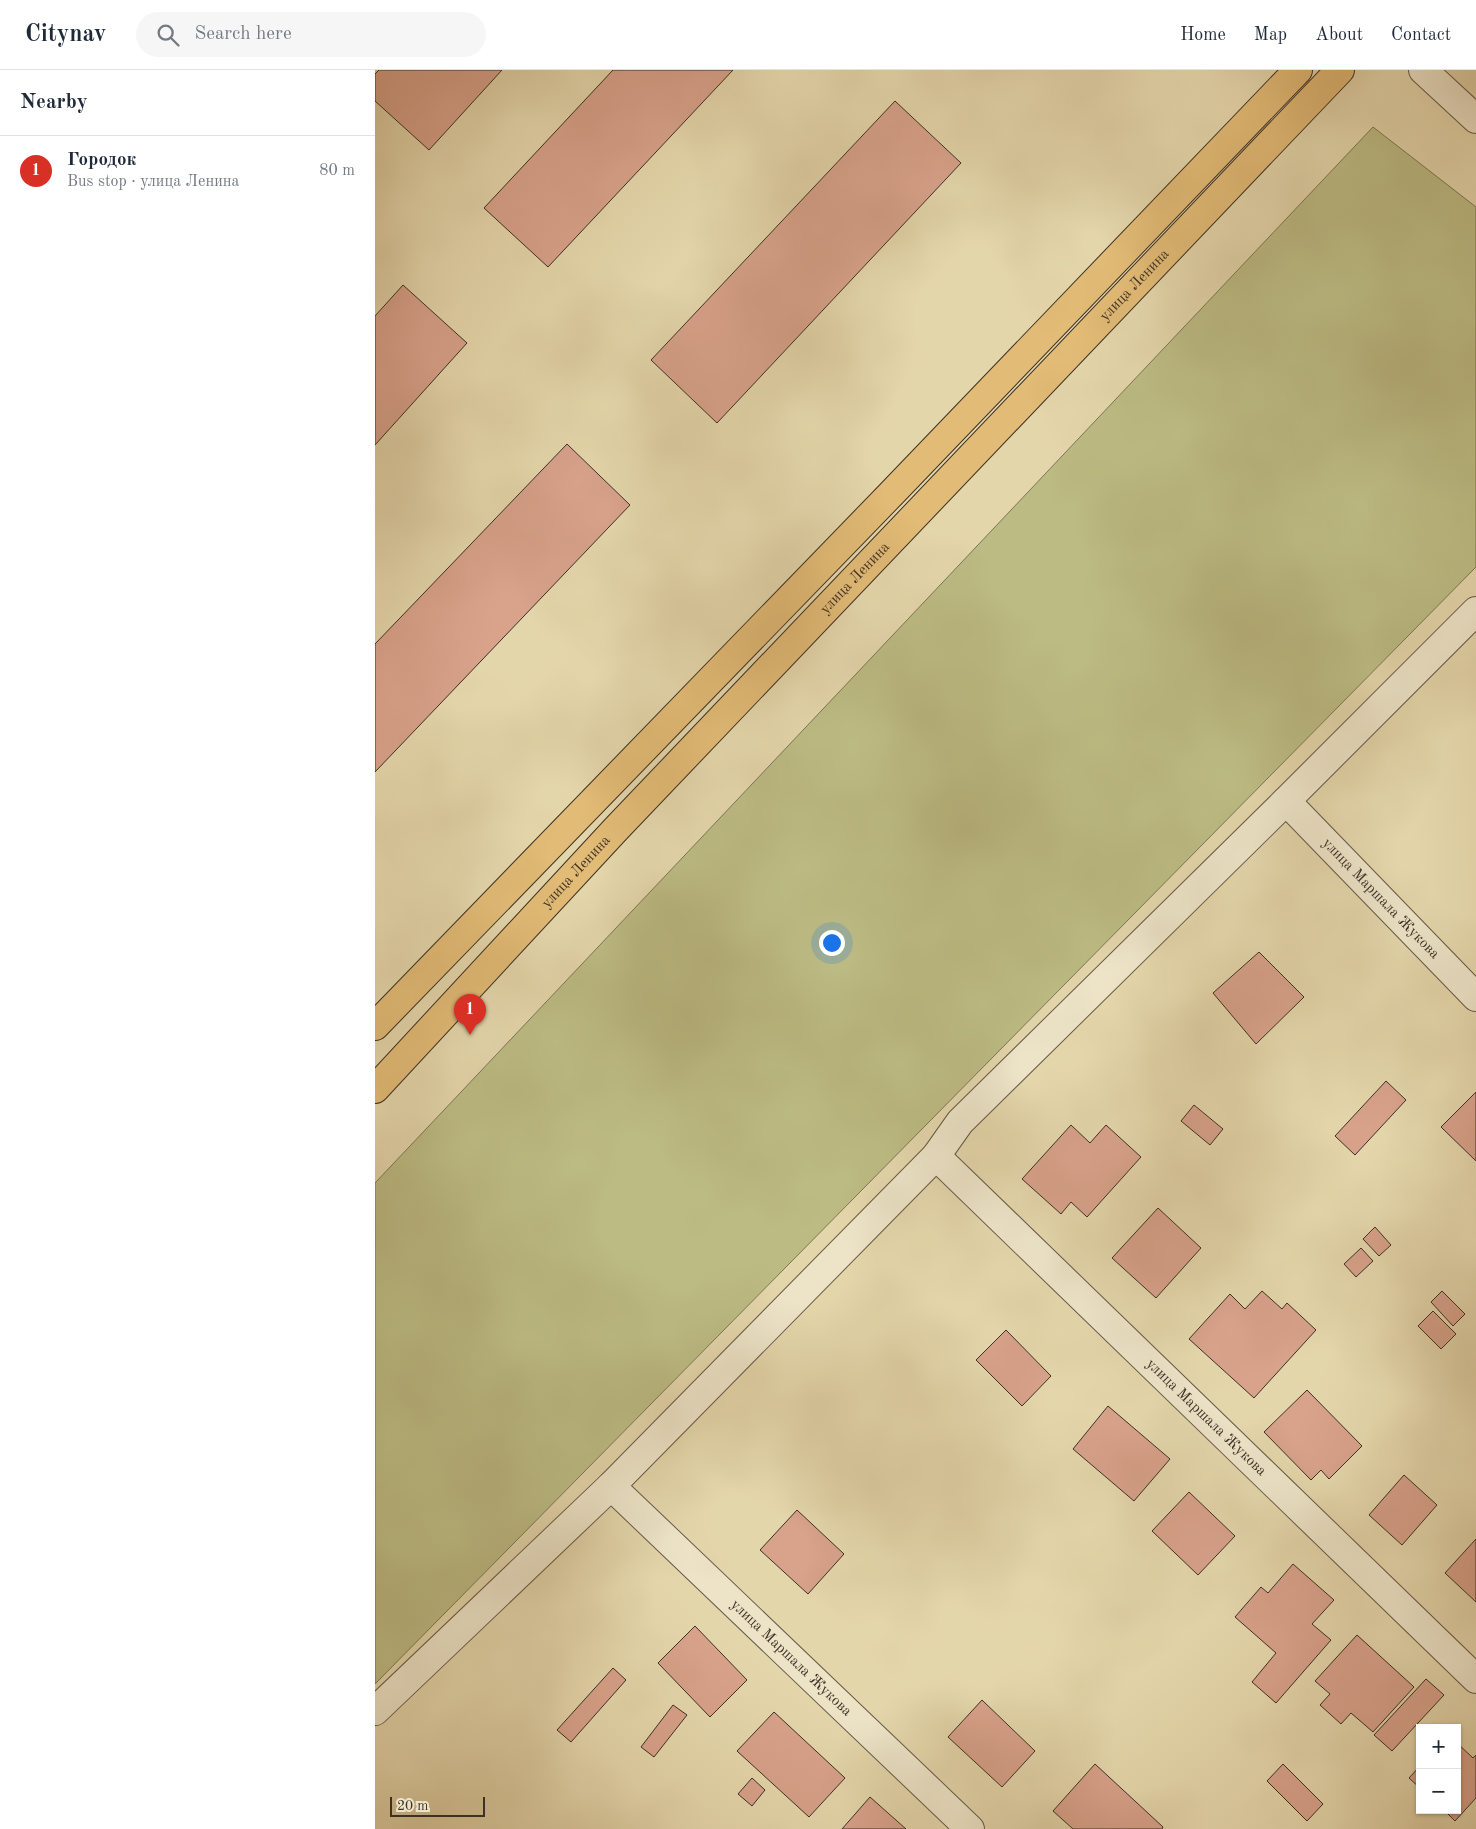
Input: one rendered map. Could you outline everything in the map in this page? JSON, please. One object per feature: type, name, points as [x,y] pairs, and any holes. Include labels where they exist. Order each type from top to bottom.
[{"type":"main road","name":"улица Ленина","points":[[375,1026],[892,494],[1298,70]]},
{"type":"main road","name":"улица Ленина","points":[[375,1089],[622,822],[1340,70]]},
{"type":"street","points":[[1423,70],[1476,118]]},
{"type":"street","points":[[375,1711],[611,1486],[936,1156],[961,1122],[1476,611]]},
{"type":"street","name":"улица Маршала Жукова","points":[[1286,801],[1476,997]]},
{"type":"street","name":"улица Маршала Жукова","points":[[936,1156],[1476,1679]]},
{"type":"street","name":"улица Маршала Жукова","points":[[611,1486],[970,1829]]},
{"type":"shaded area","points":[[1373,127],[1476,207],[1476,567],[375,1684],[375,1183]]},
{"type":"building","points":[[379,70],[502,70],[429,150],[375,101],[375,74]]},
{"type":"building","points":[[613,70],[733,70],[548,267],[484,208]]},
{"type":"building","points":[[895,101],[961,163],[717,423],[651,360]]},
{"type":"building","points":[[403,285],[467,343],[375,445],[375,316]]},
{"type":"building","points":[[567,444],[630,505],[375,772],[375,644]]},
{"type":"building","points":[[1259,952],[1304,997],[1256,1044],[1213,993]]},
{"type":"building","points":[[1386,1081],[1406,1100],[1355,1155],[1335,1136]]},
{"type":"building","points":[[1476,1092],[1476,1161],[1441,1127]]},
{"type":"building","points":[[1194,1105],[1223,1129],[1210,1145],[1181,1121]]},
{"type":"building","points":[[1071,1125],[1090,1143],[1106,1125],[1141,1157],[1087,1217],[1071,1202],[1061,1214],[1022,1179]]},
{"type":"building","points":[[1158,1208],[1201,1248],[1156,1298],[1112,1258]]},
{"type":"building","points":[[1375,1227],[1391,1245],[1379,1256],[1363,1239]]},
{"type":"building","points":[[1361,1248],[1373,1261],[1356,1277],[1344,1264]]},
{"type":"building","points":[[1262,1291],[1282,1309],[1287,1303],[1316,1330],[1254,1398],[1189,1339],[1230,1294],[1245,1309]]},
{"type":"building","points":[[1442,1291],[1465,1314],[1453,1326],[1431,1302]]},
{"type":"building","points":[[1433,1311],[1456,1334],[1441,1349],[1418,1326]]},
{"type":"building","points":[[1006,1330],[1051,1376],[1022,1406],[976,1360]]},
{"type":"building","points":[[1307,1390],[1362,1446],[1329,1479],[1321,1470],[1311,1480],[1264,1432]]},
{"type":"building","points":[[1108,1406],[1170,1459],[1134,1501],[1073,1449]]},
{"type":"building","points":[[1404,1475],[1437,1505],[1402,1545],[1369,1515]]},
{"type":"building","points":[[1189,1492],[1235,1536],[1198,1575],[1152,1531]]},
{"type":"building","points":[[797,1510],[844,1554],[808,1594],[760,1550]]},
{"type":"building","points":[[1476,1539],[1476,1602],[1445,1573]]},
{"type":"building","points":[[1293,1564],[1334,1600],[1312,1624],[1331,1640],[1276,1703],[1252,1682],[1276,1653],[1235,1617],[1261,1587],[1268,1593]]},
{"type":"building","points":[[695,1626],[747,1680],[710,1717],[658,1663]]},
{"type":"building","points":[[1357,1635],[1414,1687],[1373,1732],[1351,1713],[1341,1724],[1320,1705],[1330,1694],[1315,1681]]},
{"type":"building","points":[[613,1668],[626,1680],[571,1742],[557,1730]]},
{"type":"building","points":[[1426,1679],[1444,1695],[1392,1751],[1374,1735]]},
{"type":"building","points":[[982,1700],[1035,1751],[1002,1787],[948,1737]]},
{"type":"building","points":[[673,1705],[687,1715],[654,1757],[641,1747]]},
{"type":"building","points":[[774,1712],[845,1778],[809,1817],[737,1751]]},
{"type":"building","points":[[1461,1747],[1473,1758],[1476,1755],[1476,1798],[1455,1821],[1448,1814],[1461,1814]]},
{"type":"building","points":[[1095,1764],[1163,1827],[1162,1829],[1073,1829],[1053,1811]]},
{"type":"building","points":[[1283,1764],[1323,1804],[1307,1821],[1267,1781]]},
{"type":"building","points":[[1416,1770],[1416,1784],[1409,1778]]},
{"type":"building","points":[[752,1778],[765,1790],[752,1806],[738,1794]]},
{"type":"building","points":[[870,1797],[906,1829],[842,1829]]},
{"type":"place","name":"Городок","points":[[470,1035]]}]
